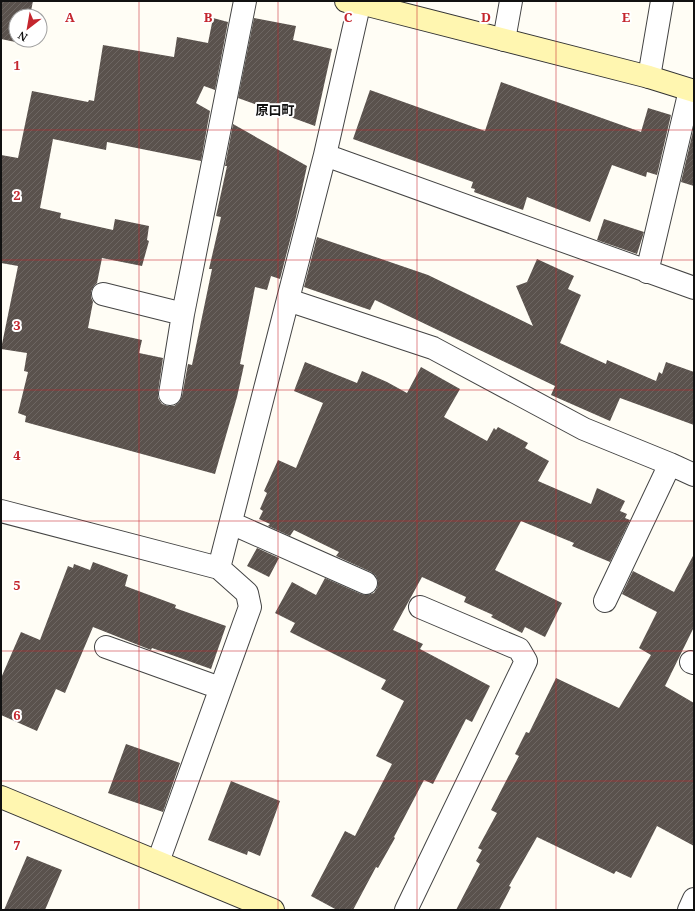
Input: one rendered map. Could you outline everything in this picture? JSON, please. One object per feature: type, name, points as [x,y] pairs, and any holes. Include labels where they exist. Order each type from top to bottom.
[{"type":"street","points":[[170,394],[183,314],[245,1]]},
{"type":"street","points":[[504,40],[511,1]]},
{"type":"street","points":[[649,77],[662,1]]},
{"type":"street","points":[[219,568],[325,155],[355,2],[649,77],[692,91],[647,272]]},
{"type":"street","points":[[325,155],[694,288]]},
{"type":"street","points":[[103,294],[183,314]]},
{"type":"street","points":[[288,300],[432,348],[584,429],[694,475]]},
{"type":"street","points":[[605,601],[670,464]]},
{"type":"street","points":[[1,512],[219,568],[247,593],[250,607],[158,862]]},
{"type":"street","points":[[230,523],[366,583]]},
{"type":"street","points":[[406,910],[526,661],[519,649],[420,607]]},
{"type":"street","points":[[106,647],[220,688]]},
{"type":"street","points":[[1,797],[273,910]]},
{"type":"street","points":[[689,910],[694,899]]},
{"type":"building","points":[[1,1],[33,1],[32,8],[8,8],[8,40],[1,39]]},
{"type":"building","points":[[213,18],[228,22],[215,90],[204,86],[196,103],[210,111],[201,161],[107,142],[106,150],[53,139],[40,208],[61,213],[60,218],[113,230],[115,219],[149,226],[147,240],[149,241],[142,266],[102,258],[97,283],[91,291],[93,302],[88,328],[142,340],[139,353],[163,358],[158,398],[162,404],[174,406],[179,402],[182,396],[188,364],[192,365],[212,269],[209,269],[221,217],[216,216],[227,166],[225,166],[233,124],[307,166],[280,279],[271,276],[267,290],[255,287],[240,364],[244,365],[237,397],[215,474],[25,422],[26,416],[18,413],[28,372],[24,371],[27,353],[1,349],[18,266],[1,263],[1,155],[18,158],[32,91],[88,102],[89,100],[94,101],[103,45],[174,57],[177,37],[208,43]]},
{"type":"building","points":[[254,18],[296,26],[293,40],[332,49],[315,126],[238,98]]},
{"type":"building","points":[[501,82],[641,132],[648,108],[671,115],[657,175],[647,172],[646,177],[612,165],[590,222],[527,197],[523,210],[474,192],[475,189],[471,188],[473,182],[353,139],[370,90],[485,131]]},
{"type":"building","points":[[694,127],[694,186],[681,182]]},
{"type":"building","points":[[604,219],[644,232],[637,254],[597,240]]},
{"type":"building","points":[[317,237],[428,275],[533,326],[516,286],[527,282],[537,259],[574,276],[568,289],[581,295],[560,343],[606,364],[607,360],[656,381],[659,372],[662,374],[666,362],[694,372],[694,425],[620,398],[610,421],[551,395],[555,386],[375,300],[370,310],[304,287]]},
{"type":"building","points":[[305,362],[357,383],[362,371],[407,393],[421,367],[460,389],[444,417],[487,441],[494,428],[496,430],[498,427],[528,443],[525,448],[549,461],[538,481],[591,504],[597,488],[625,501],[620,511],[627,514],[625,518],[630,520],[610,562],[572,546],[574,543],[521,521],[495,570],[562,603],[545,637],[525,627],[522,633],[491,617],[493,615],[464,602],[466,597],[422,577],[393,630],[423,644],[420,649],[490,686],[472,722],[466,719],[433,784],[424,780],[394,837],[395,838],[378,868],[376,867],[353,910],[337,910],[311,896],[345,831],[355,836],[392,764],[376,756],[404,701],[381,689],[386,680],[290,632],[295,623],[275,613],[292,582],[316,595],[325,578],[361,594],[367,595],[374,593],[378,582],[376,576],[371,572],[336,556],[339,552],[294,530],[290,536],[268,526],[270,524],[259,519],[263,511],[260,509],[267,493],[264,491],[278,460],[296,468],[323,403],[294,391]]},
{"type":"building","points":[[257,548],[279,558],[269,577],[247,566]]},
{"type":"building","points":[[694,554],[694,627],[665,686],[694,703],[694,846],[657,826],[631,878],[616,871],[614,874],[537,837],[509,886],[511,887],[499,910],[456,910],[480,864],[476,861],[482,850],[478,848],[497,813],[491,810],[519,756],[515,754],[526,732],[529,733],[556,678],[619,708],[651,655],[639,648],[657,612],[622,594],[633,571],[674,592]]},
{"type":"building","points":[[93,562],[128,575],[125,586],[176,605],[175,608],[226,626],[211,669],[152,648],[151,650],[93,627],[65,693],[56,689],[37,731],[1,715],[1,678],[21,632],[40,640],[68,566],[73,568],[74,564],[90,570]]},
{"type":"building","points":[[126,744],[180,763],[163,812],[108,793]]},
{"type":"building","points":[[231,781],[280,801],[260,856],[248,851],[247,855],[208,840]]},
{"type":"building","points":[[27,856],[62,870],[45,910],[4,910]]},
{"type":"district","name":"原口町","points":[[275,110]]}]
